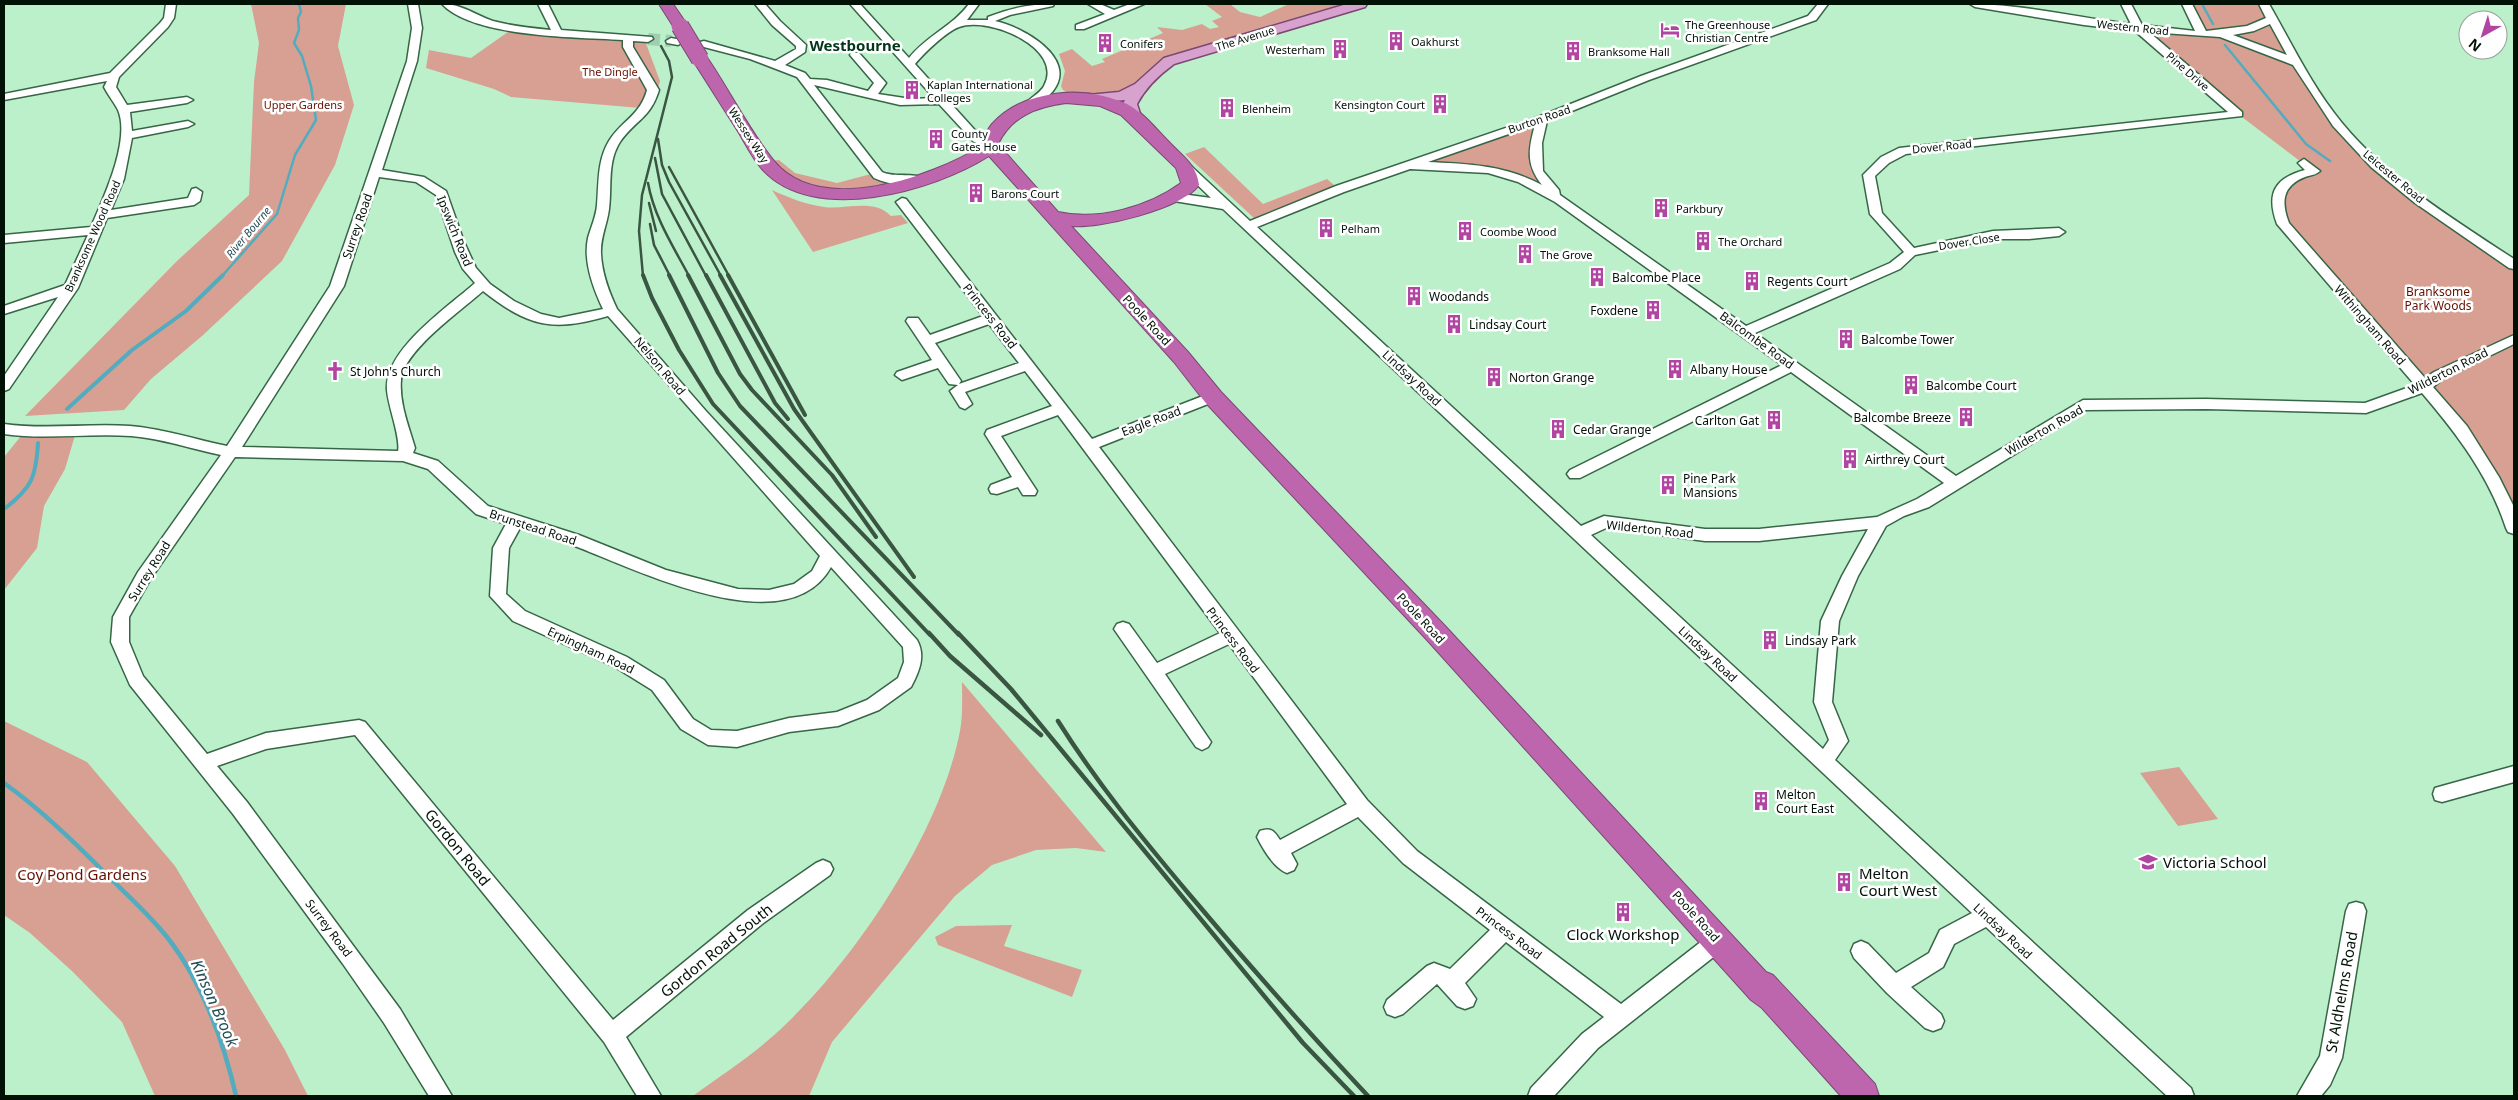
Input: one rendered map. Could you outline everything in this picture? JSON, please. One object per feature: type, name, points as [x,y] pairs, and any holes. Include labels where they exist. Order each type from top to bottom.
[{"type":"highway","name":"Wessex Way","points":[[666,4],[680,26],[702,51],[755,148],[768,165],[782,178],[810,191],[833,194],[869,193],[899,202],[917,179],[969,161],[990,146]]},
{"type":"highway","points":[[990,146],[993,134],[1005,119],[1031,104],[1051,100],[1083,99],[1114,105],[1134,117],[1188,170],[1190,185],[1174,197],[1126,212],[1087,221],[1051,216]]},
{"type":"highway","name":"Poole Road","points":[[990,146],[1095,265],[1181,357],[1213,397],[1437,634],[1762,990],[1772,997],[1863,1096]]},
{"type":"highway","points":[[899,202],[962,173],[990,166],[1004,169],[1015,176]]},
{"type":"highway","points":[[1095,265],[1089,248],[1095,232],[1126,212]]},
{"type":"main road","name":"The Avenue","points":[[1134,117],[1130,104],[1139,87],[1153,72],[1169,61],[1360,4]]},
{"type":"main road","name":"The Avenue","points":[[1083,99],[1122,96],[1139,87]]},
{"type":"street","points":[[4,97],[114,76],[164,25],[169,18],[171,4]]},
{"type":"street","name":"Surrey Road","points":[[414,4],[417,28],[416,45],[376,173],[337,286],[231,452],[157,556],[121,617],[120,642],[136,680],[240,808],[350,957],[392,1016],[441,1096]]},
{"type":"street","points":[[446,4],[462,14],[491,23],[558,34],[648,39]]},
{"type":"street","points":[[543,4],[558,34]]},
{"type":"street","points":[[760,4],[776,23],[801,45],[801,50],[798,54],[778,66]]},
{"type":"street","points":[[856,4],[978,140],[990,146]]},
{"type":"street","points":[[910,64],[921,48],[958,24],[974,4]]},
{"type":"street","points":[[978,4],[992,19],[1032,40],[1049,56],[1053,72],[1051,89],[1044,97],[1031,104]]},
{"type":"street","points":[[992,19],[1007,13],[1049,4]]},
{"type":"street","points":[[1093,4],[1113,14]]},
{"type":"street","points":[[1080,27],[1139,4]]},
{"type":"street","name":"Burton Road","points":[[1249,226],[1408,165],[1542,119],[1645,78],[1812,18],[1823,4]]},
{"type":"street","name":"Western Road","points":[[1975,4],[2056,18],[2202,34],[2221,34],[2250,29],[2272,19]]},
{"type":"street","points":[[2126,4],[2138,28]]},
{"type":"street","points":[[2187,4],[2202,34]]},
{"type":"street","points":[[2264,4],[2272,19]]},
{"type":"street","name":"Leicester Road","points":[[2272,19],[2338,125],[2364,152],[2398,183],[2514,265]]},
{"type":"street","points":[[958,24],[970,21],[984,21],[1011,30]]},
{"type":"street","name":"Pine Drive","points":[[2138,28],[2238,114]]},
{"type":"street","points":[[2221,34],[2298,63]]},
{"type":"street","name":"Nelson Road","points":[[628,37],[628,47],[653,90],[650,106],[616,141],[607,161],[602,187],[602,218],[594,244],[602,291],[611,311],[828,557],[911,645]]},
{"type":"street","points":[[896,49],[921,48]]},
{"type":"street","points":[[702,51],[778,66],[801,75],[809,82],[878,175],[888,179],[917,179]]},
{"type":"street","points":[[854,54],[880,83],[871,95]]},
{"type":"street","name":"Branksome Wood Road","points":[[4,386],[70,288],[104,215],[122,168],[127,135],[124,109],[117,102],[110,88],[114,76]]},
{"type":"street","points":[[809,82],[825,82],[871,95],[917,104],[943,100]]},
{"type":"street","points":[[1051,89],[1066,98],[1083,99]]},
{"type":"street","points":[[124,109],[187,100]]},
{"type":"street","name":"Dover Road","points":[[1910,252],[1876,214],[1869,175],[1885,160],[1903,151],[2238,114]]},
{"type":"street","name":"Balcombe Road","points":[[1542,119],[1536,143],[1537,171],[1559,199]]},
{"type":"street","points":[[127,135],[188,124]]},
{"type":"street","name":"Withingham Road","points":[[2304,163],[2314,171],[2288,180],[2279,191],[2276,208],[2283,224],[2462,430],[2478,454],[2509,510],[2514,528]]},
{"type":"street","name":"Balcombe Road","points":[[1408,165],[1489,169],[1522,179],[1559,199],[1954,482]]},
{"type":"street","name":"Lindsay Road","points":[[1188,170],[1987,916],[2183,1096]]},
{"type":"street","name":"Ipswich Road","points":[[376,173],[416,178],[434,185],[442,194],[470,269],[482,284],[537,319],[559,322],[611,311]]},
{"type":"street","name":"Lindsay Road","points":[[1174,197],[1213,202],[1233,212]]},
{"type":"street","points":[[104,215],[195,201]]},
{"type":"street","name":"Princess Road","points":[[899,202],[1061,408],[1230,636],[1360,806],[1410,857],[1620,1016]]},
{"type":"street","points":[[4,237],[96,230]]},
{"type":"street","name":"Dover Close","points":[[1910,252],[1993,235],[2029,235],[2059,232]]},
{"type":"street","points":[[1745,332],[1895,266],[1910,252]]},
{"type":"street","points":[[404,456],[407,448],[395,395],[396,373],[410,350],[482,284]]},
{"type":"street","points":[[4,310],[70,288]]},
{"type":"street","points":[[927,341],[992,318]]},
{"type":"street","points":[[913,321],[954,381]]},
{"type":"street","name":"Wilderton Road","points":[[1578,534],[1604,522],[1705,535],[1759,536],[1880,522],[1898,512],[1922,503],[2083,405],[2176,404],[2366,408],[2423,387],[2439,375],[2514,339]]},
{"type":"street","points":[[902,375],[940,362]]},
{"type":"street","points":[[965,404],[958,391],[960,388],[1028,365]]},
{"type":"street","points":[[1575,474],[1792,366]]},
{"type":"street","name":"Eagle Road","points":[[1088,446],[1213,397]]},
{"type":"street","points":[[997,489],[1025,485],[988,429],[1061,408]]},
{"type":"street","points":[[7,434],[87,428],[133,431],[231,452]]},
{"type":"street","name":"Brunstead Road","points":[[231,452],[336,452],[404,456],[433,465],[482,510],[573,539],[662,575],[738,595],[769,596],[799,590],[818,575],[828,557]]},
{"type":"street","name":"Erpingham Road","points":[[515,522],[501,548],[498,596],[518,616],[621,662],[658,685],[686,724],[708,737],[737,739],[789,725],[838,719],[873,705],[905,682],[913,662],[911,645]]},
{"type":"street","points":[[1823,762],[1839,741],[1823,702],[1824,670],[1830,622],[1850,576],[1880,522]]},
{"type":"street","points":[[1123,629],[1202,742]]},
{"type":"street","points":[[1154,672],[1230,636]]},
{"type":"street","name":"Gordon Road","points":[[204,764],[236,750],[266,741],[359,727],[612,1035],[650,1096]]},
{"type":"street","points":[[2454,789],[2514,774]]},
{"type":"street","points":[[1277,851],[1360,806]]},
{"type":"street","name":"Gordon Road South","points":[[612,1035],[755,916],[823,869]]},
{"type":"street","name":"St Aldhelms Road","points":[[2308,1096],[2322,1077],[2330,1058],[2356,912]]},
{"type":"street","points":[[1894,986],[1936,960],[1947,938],[1987,916]]},
{"type":"street","points":[[1451,983],[1504,930]]},
{"type":"street","points":[[1861,951],[1894,986],[1933,1021]]},
{"type":"street","points":[[1539,1096],[1590,1041],[1620,1016],[1672,978],[1730,954]]},
{"type":"street","points":[[1395,1007],[1434,973],[1441,974],[1465,999]]},
{"type":"green space","name":"Upper Gardens","points":[[251,4],[346,4],[338,46],[354,105],[335,165],[282,261],[202,336],[151,379],[124,410],[25,416],[177,261],[249,195],[254,82],[259,43]]},
{"type":"green space","points":[[1205,4],[1230,4],[1240,12],[1260,17],[1289,4],[1360,4],[1169,61],[1139,87],[1106,96],[1074,96],[1063,90],[1061,86],[1065,71],[1059,54],[1072,49],[1092,66],[1105,62],[1102,59],[1163,33],[1157,27],[1182,30],[1202,24],[1210,29],[1219,27],[1212,21],[1222,17]]},
{"type":"green space","name":"Branksome Park Woods","points":[[2187,4],[2264,4],[2309,82],[2335,119],[2365,152],[2418,197],[2514,265],[2514,528],[2509,510],[2478,454],[2283,224],[2279,191],[2313,171],[2238,114],[2138,28],[2202,33]]},
{"type":"green space","name":"The Dingle","points":[[515,27],[644,38],[660,81],[652,109],[511,97],[494,89],[426,68],[429,50],[471,58]]},
{"type":"green space","points":[[1542,119],[1537,171],[1557,197],[1489,169],[1409,165]]},
{"type":"green space","points":[[1204,147],[1263,204],[1327,179],[1335,186],[1255,219],[1185,154]]},
{"type":"green space","points":[[779,160],[795,173],[837,183],[871,174],[894,182],[850,190],[816,188],[796,180],[770,161]]},
{"type":"green space","points":[[772,190],[797,200],[824,207],[876,207],[891,216],[901,215],[908,223],[813,252]]},
{"type":"green space","points":[[76,432],[65,469],[44,506],[37,548],[4,590],[4,457],[21,436]]},
{"type":"green space","points":[[962,682],[1106,852],[1076,848],[1036,850],[992,865],[955,896],[832,1042],[809,1096],[693,1096],[766,1042],[797,1013],[828,979],[858,941],[886,900],[911,858],[933,814],[949,772],[961,725]]},
{"type":"green space","name":"Coy Pond Gardens","points":[[4,721],[87,762],[175,866],[285,1050],[308,1096],[155,1096],[122,1022],[73,972],[30,933],[4,915]]},
{"type":"green space","points":[[2179,767],[2218,819],[2178,826],[2140,773]]},
{"type":"green space","points":[[1012,925],[1004,946],[1082,970],[1072,997],[938,945],[935,937],[956,926]]},
{"type":"waterway","name":"River Bourne","points":[[222,276],[277,214],[295,155],[316,120],[311,86],[302,56],[294,43],[299,30],[298,18],[301,12],[299,4]]},
{"type":"waterway","points":[[2202,4],[2213,24]]},
{"type":"waterway","points":[[2225,45],[2306,144],[2330,161]]},
{"type":"waterway","name":"River Bourne","points":[[67,409],[132,350],[186,311],[222,276]]},
{"type":"waterway","name":"River Bourne","points":[[4,509],[21,495],[31,481],[36,465],[38,443]]},
{"type":"waterway","name":"Kinson Brook","points":[[4,783],[68,836],[144,911],[167,937],[191,973],[210,1012],[225,1054],[236,1096]]},
{"type":"tunnel","points":[[648,39],[671,41]]},
{"type":"railway","points":[[643,276],[639,231],[642,195],[672,77],[669,61],[661,46]]},
{"type":"railway","points":[[658,139],[662,165],[669,182],[721,276]]},
{"type":"railway","points":[[655,158],[662,194],[706,276]]},
{"type":"railway","points":[[669,167],[729,276]]},
{"type":"railway","points":[[648,183],[659,219],[689,276]]},
{"type":"railway","points":[[649,203],[656,231]]},
{"type":"railway","points":[[650,224],[654,245],[670,276]]},
{"type":"railway","points":[[643,275],[652,298],[679,350],[713,404],[930,635]]},
{"type":"railway","points":[[669,275],[718,373],[740,406],[959,635]]},
{"type":"railway","points":[[688,275],[740,374],[752,390],[832,475],[876,537]]},
{"type":"railway","points":[[706,275],[775,403],[788,419]]},
{"type":"railway","points":[[720,275],[794,409],[914,577]]},
{"type":"railway","points":[[728,275],[805,415]]},
{"type":"railway","points":[[929,633],[950,656],[1041,735]]},
{"type":"railway","points":[[958,633],[1011,689],[1303,1043],[1354,1096]]},
{"type":"railway","points":[[1058,721],[1104,788],[1171,873],[1277,996],[1368,1096]]},
{"type":"place","name":"The Greenhouse Christian Centre","points":[[1670,30]]},
{"type":"place","name":"Oakhurst","points":[[1396,41]]},
{"type":"place","name":"Conifers","points":[[1105,43]]},
{"type":"place","name":"Westerham","points":[[1340,49]]},
{"type":"place","name":"Branksome Hall","points":[[1573,51]]},
{"type":"place","name":"Kaplan International Colleges","points":[[912,90]]},
{"type":"place","name":"Kensington Court","points":[[1440,104]]},
{"type":"place","name":"Blenheim","points":[[1227,108]]},
{"type":"place","name":"County Gates House","points":[[936,139]]},
{"type":"place","name":"Barons Court","points":[[976,193]]},
{"type":"place","name":"Parkbury","points":[[1661,208]]},
{"type":"place","name":"Pelham","points":[[1326,228]]},
{"type":"place","name":"Coombe Wood","points":[[1465,231]]},
{"type":"place","name":"The Orchard","points":[[1703,241]]},
{"type":"place","name":"The Grove","points":[[1525,254]]},
{"type":"place","name":"Balcombe Place","points":[[1597,277]]},
{"type":"place","name":"Regents Court","points":[[1752,281]]},
{"type":"place","name":"Woodands","points":[[1414,296]]},
{"type":"place","name":"Foxdene","points":[[1653,310]]},
{"type":"place","name":"Lindsay Court","points":[[1454,324]]},
{"type":"place","name":"Balcombe Tower","points":[[1846,339]]},
{"type":"place","name":"Albany House","points":[[1675,369]]},
{"type":"place","name":"St John's Church","points":[[335,371]]},
{"type":"place","name":"Norton Grange","points":[[1494,377]]},
{"type":"place","name":"Balcombe Court","points":[[1911,385]]},
{"type":"place","name":"Balcombe Breeze","points":[[1966,417]]},
{"type":"place","name":"Carlton Gat","points":[[1774,420]]},
{"type":"place","name":"Cedar Grange","points":[[1558,429]]},
{"type":"place","name":"Airthrey Court","points":[[1850,459]]},
{"type":"place","name":"Pine Park Mansions","points":[[1668,485]]},
{"type":"place","name":"Lindsay Park","points":[[1770,640]]},
{"type":"place","name":"Melton Court East","points":[[1761,801]]},
{"type":"place","name":"Victoria School","points":[[2148,862]]},
{"type":"place","name":"Melton Court West","points":[[1844,882]]},
{"type":"place","name":"Clock Workshop","points":[[1623,912]]},
{"type":"district","name":"Westbourne","points":[[855,45]]}]
